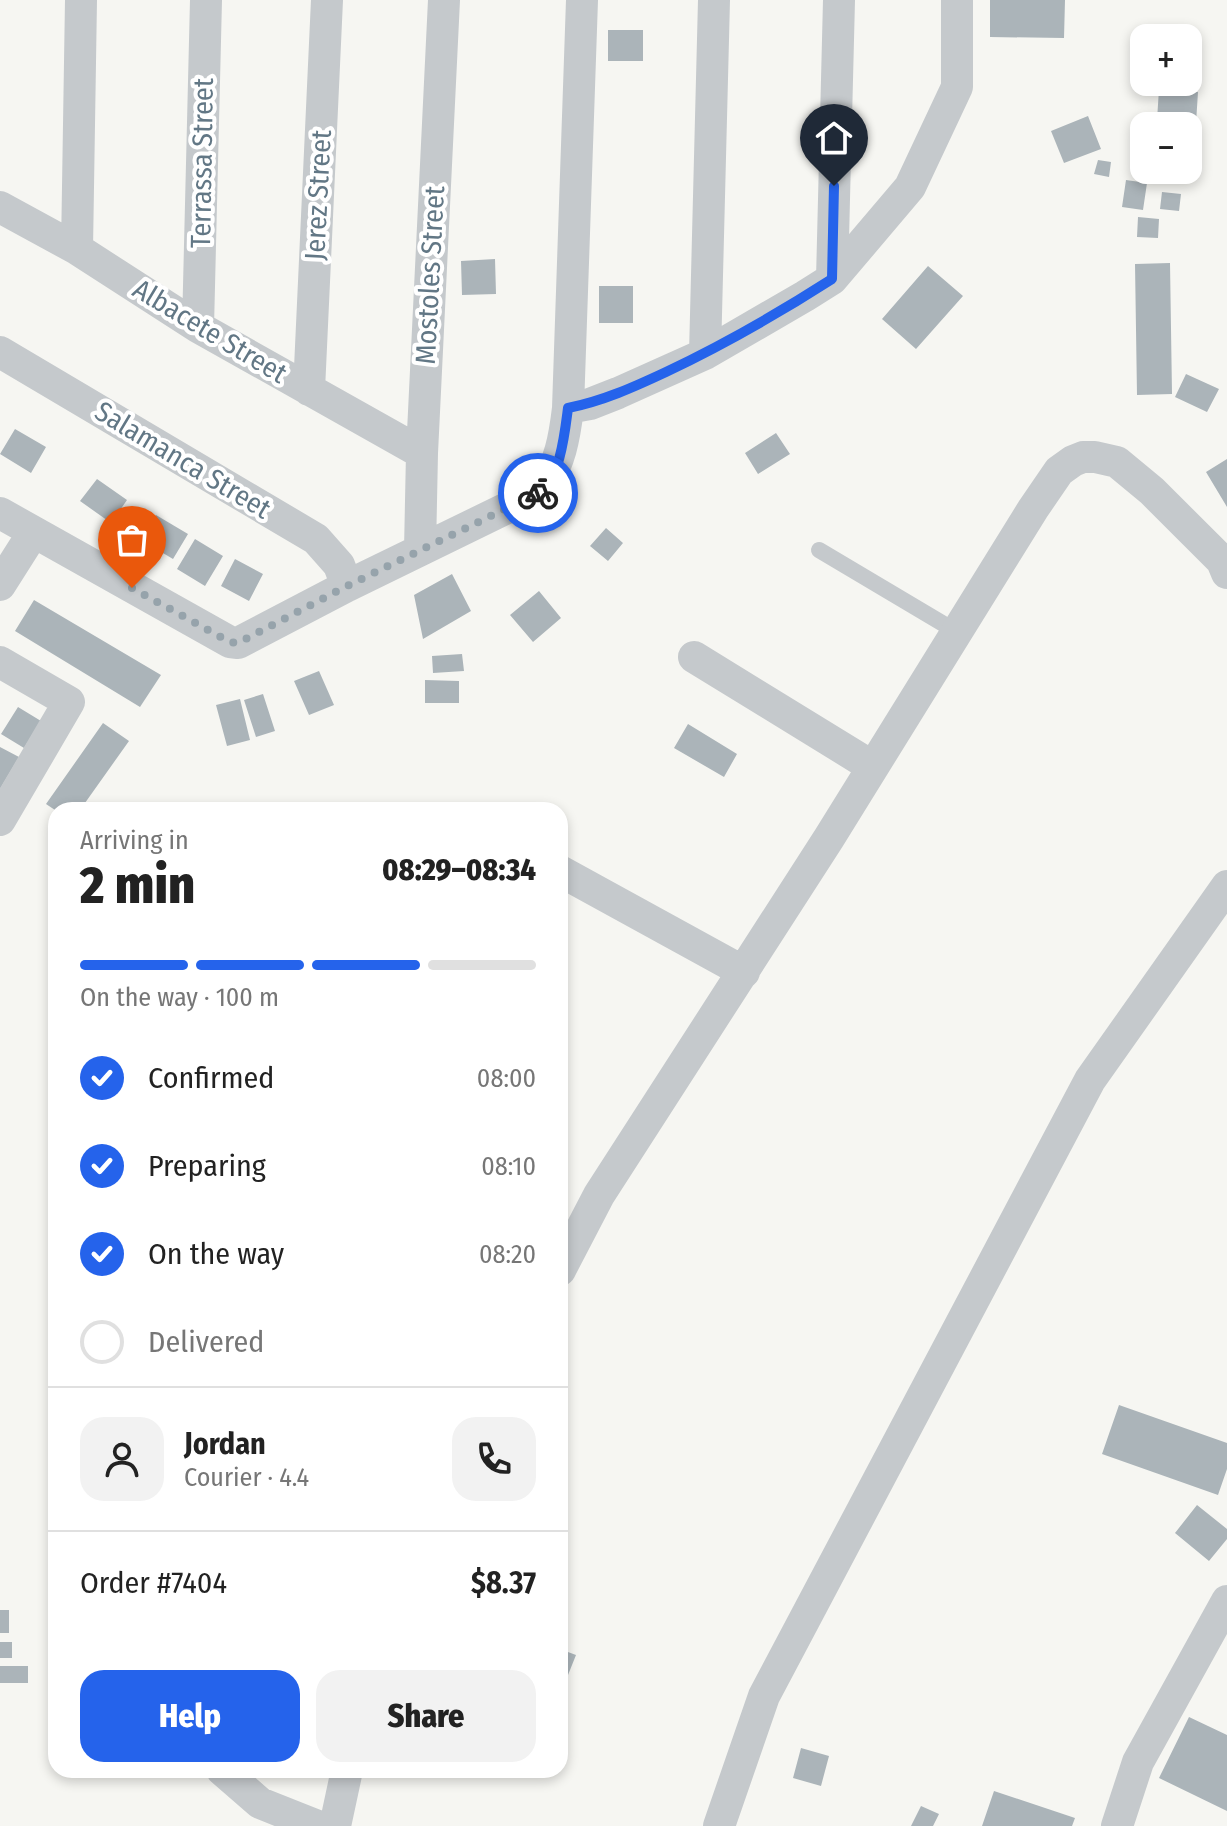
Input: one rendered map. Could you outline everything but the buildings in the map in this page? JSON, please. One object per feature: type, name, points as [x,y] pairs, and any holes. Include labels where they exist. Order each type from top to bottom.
[{"type":"street","points":[[77,249],[81,0]]},
{"type":"street","name":"Terrassa Street","points":[[198,327],[206,0]]},
{"type":"street","name":"Jerez Street","points":[[309,390],[327,0]]},
{"type":"street","name":"Mostoles Street","points":[[420,550],[444,0]]},
{"type":"street","points":[[0,513],[230,642],[238,643],[544,490],[564,443],[568,408],[582,0]]},
{"type":"street","points":[[705,354],[714,0]]},
{"type":"street","points":[[832,279],[839,0]]},
{"type":"street","points":[[568,408],[590,404],[618,393],[705,354],[832,279],[910,187],[957,87],[957,0]]},
{"type":"street","name":"Albacete Street","points":[[0,207],[77,249],[198,327],[422,453]]},
{"type":"street","name":"Salamanca Street","points":[[0,352],[316,539],[339,565],[347,586]]},
{"type":"street","points":[[568,1255],[599,1195],[744,972],[1059,471],[1083,457],[1117,462],[1152,491],[1222,561],[1227,573]]},
{"type":"street","points":[[0,585],[33,533]]},
{"type":"street","points":[[694,657],[873,767]]},
{"type":"street","points":[[0,662],[69,702],[0,820]]},
{"type":"street","points":[[568,875],[744,972]]},
{"type":"street","points":[[719,1826],[764,1696],[1090,1080],[1227,886]]},
{"type":"street","points":[[1117,1826],[1138,1762],[1227,1601]]},
{"type":"street","points":[[231,1778],[260,1803],[318,1826]]},
{"type":"street","points":[[335,1826],[345,1778]]},
{"type":"lane","points":[[819,550],[957,632]]},
{"type":"way so far","points":[[132,588],[230,642],[238,643],[538,493]]},
{"type":"route","points":[[538,493],[544,490],[556,466],[564,443],[568,408],[590,404],[618,393],[705,354],[832,279],[834,186]]}]
